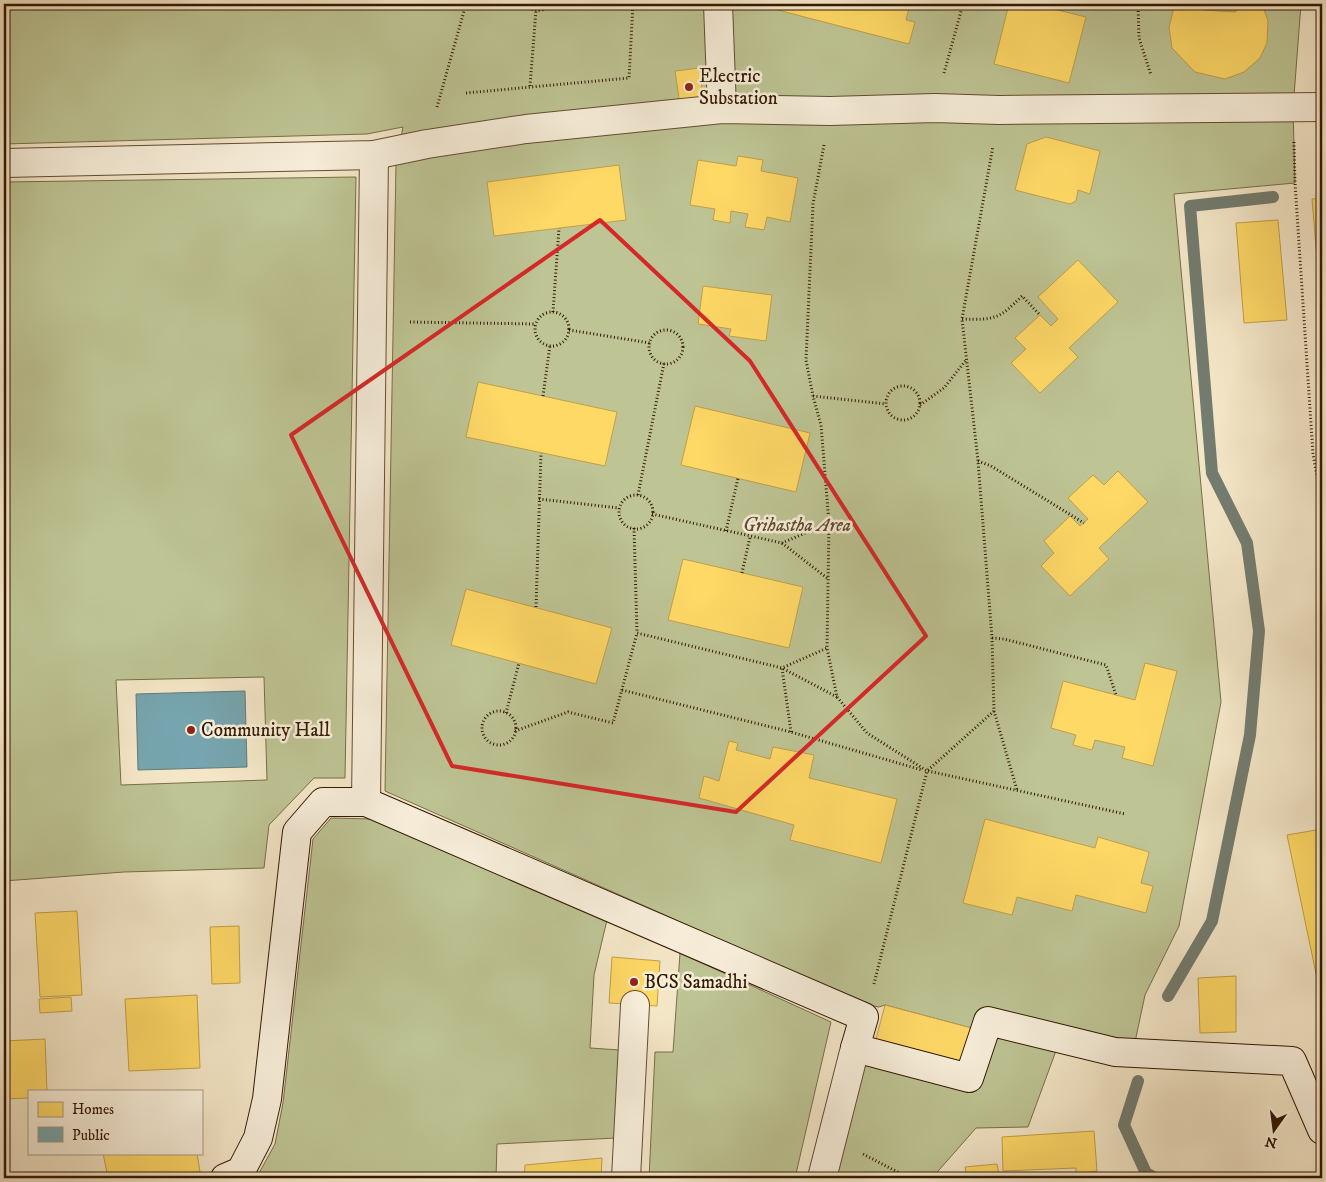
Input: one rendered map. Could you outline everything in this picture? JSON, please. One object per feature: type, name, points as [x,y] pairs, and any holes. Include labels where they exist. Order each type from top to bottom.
[{"type":"street","points":[[718,4],[722,109]]},
{"type":"street","points":[[4,163],[374,155],[427,144],[526,129],[722,109],[830,111],[935,108],[1158,110],[1322,107]]},
{"type":"street","points":[[366,802],[374,155]]},
{"type":"street","points":[[225,1178],[241,1171],[258,1138],[267,1099],[297,832],[323,802],[366,802],[864,1017],[822,1178]]},
{"type":"street","points":[[626,1178],[635,1005]]},
{"type":"street","points":[[855,1048],[969,1078],[988,1021],[1115,1052],[1292,1061],[1322,1130]]},
{"type":"path","points":[[427,144],[466,4]]},
{"type":"path","points":[[527,4],[536,10],[546,9],[551,4]]},
{"type":"path","points":[[466,93],[629,78],[633,4]]},
{"type":"path","points":[[935,108],[962,4]]},
{"type":"path","points":[[1138,4],[1139,38],[1150,66],[1158,110]]},
{"type":"path","points":[[1219,4],[1220,11]]},
{"type":"path","points":[[530,86],[536,10]]},
{"type":"path","points":[[1294,109],[1294,184],[1313,454],[1322,504]]},
{"type":"path","points":[[999,110],[962,319],[978,461],[992,638],[994,710],[1017,790]]},
{"type":"path","points":[[830,111],[813,204],[806,360],[812,396],[821,426],[829,522],[827,648],[838,697]]},
{"type":"path","points":[[554,312],[559,228]]},
{"type":"path","points":[[962,319],[991,320],[1006,312],[1022,296],[1040,315]]},
{"type":"path","points":[[554,312],[540,317],[535,324],[536,336],[539,341],[550,345],[560,343],[569,330]]},
{"type":"path","points":[[554,312],[566,320],[569,330]]},
{"type":"path","points":[[410,322],[535,324]]},
{"type":"path","points":[[569,330],[650,343]]},
{"type":"path","points":[[662,331],[672,332],[680,338],[683,348],[678,358],[664,363],[653,359],[649,349],[650,343],[654,335],[662,331]]},
{"type":"path","points":[[543,396],[550,345]]},
{"type":"path","points":[[920,404],[914,391],[905,387],[892,391],[886,404],[887,410],[896,418],[907,420],[916,414],[920,404],[944,388],[967,360]]},
{"type":"path","points":[[638,495],[664,363]]},
{"type":"path","points":[[812,396],[886,404]]},
{"type":"path","points":[[536,607],[541,453]]},
{"type":"path","points":[[978,461],[991,466],[1084,523]]},
{"type":"path","points":[[726,531],[738,478]]},
{"type":"path","points":[[638,495],[650,503],[652,518],[645,526],[634,528],[626,526],[620,519],[619,508],[628,496],[638,495]]},
{"type":"path","points":[[540,499],[619,508]]},
{"type":"path","points":[[652,514],[782,543],[828,579]]},
{"type":"path","points":[[782,543],[829,522]]},
{"type":"path","points":[[515,731],[568,712],[613,723],[637,632],[634,528]]},
{"type":"path","points":[[742,573],[750,537]]},
{"type":"path","points":[[637,632],[782,668],[838,697],[867,734],[927,771]]},
{"type":"path","points":[[992,638],[1004,639],[1106,665],[1116,695]]},
{"type":"path","points":[[782,668],[827,648]]},
{"type":"path","points":[[506,713],[519,663]]},
{"type":"path","points":[[782,668],[791,732]]},
{"type":"path","points":[[622,690],[791,732],[927,771],[1125,814]]},
{"type":"path","points":[[864,1017],[927,771],[994,710]]},
{"type":"path","points":[[495,712],[506,713],[513,720],[515,731],[511,739],[502,745],[491,743],[484,735],[483,724],[487,716],[495,712]]},
{"type":"path","points":[[832,1138],[909,1178]]},
{"type":"highlighted area","points":[[600,220],[750,361],[926,636],[736,812],[452,766],[291,435]]},
{"type":"green space","name":"Grihastha Area","points":[[4,4],[1301,4],[1293,109],[1295,183],[1174,194],[1221,702],[1179,926],[1145,995],[1135,1042],[1117,1041],[982,1008],[975,1029],[885,1005],[879,1007],[868,1005],[385,791],[396,163],[403,127],[367,134],[4,144]]},
{"type":"green space","points":[[356,177],[345,778],[314,778],[269,825],[264,868],[124,872],[4,881],[4,182]],"holes":[[[264,677],[267,780],[121,785],[116,680]]]},
{"type":"green space","points":[[331,818],[372,819],[607,920],[594,975],[590,1048],[620,1050],[616,1138],[497,1144],[496,1178],[262,1178],[258,1175],[275,1144],[283,1103],[313,839]]},
{"type":"green space","points":[[680,953],[831,1022],[795,1178],[649,1178],[655,1052],[673,1052]]},
{"type":"green space","points":[[995,1034],[1057,1048],[1028,1127],[976,1128],[932,1178],[909,1178],[898,1172],[894,1178],[836,1178],[865,1063],[977,1090]]},
{"type":"building: Homes","points":[[767,4],[910,4],[906,20],[915,22],[909,44],[766,7]]},
{"type":"building: Homes","points":[[1009,4],[1033,4],[1086,17],[1069,83],[994,64]]},
{"type":"building: Homes","points":[[1175,4],[1199,4],[1204,10],[1235,12],[1245,4],[1262,4],[1268,21],[1267,43],[1260,58],[1244,72],[1225,79],[1195,72],[1172,48],[1169,27]]},
{"type":"building: Homes","name":"Electric Substation","points":[[700,68],[703,102],[680,105],[675,71]]},
{"type":"building: Homes","points":[[1046,137],[1100,151],[1090,194],[1078,190],[1076,201],[1070,204],[1015,190],[1027,144]]},
{"type":"building: Homes","points":[[738,156],[763,160],[761,171],[798,178],[790,222],[767,217],[764,230],[745,227],[748,214],[731,211],[730,223],[713,220],[715,209],[690,205],[698,160],[736,166]]},
{"type":"building: Homes","points":[[619,165],[626,220],[494,236],[487,182]]},
{"type":"building: Homes","points":[[1322,198],[1322,294],[1320,295],[1312,199]]},
{"type":"building: Homes","points":[[1278,220],[1287,320],[1244,323],[1236,223]]},
{"type":"building: Homes","points":[[1078,260],[1118,302],[1069,348],[1078,357],[1040,393],[1011,363],[1026,349],[1015,338],[1040,315],[1051,326],[1058,319],[1038,297]]},
{"type":"building: Homes","points":[[703,286],[772,295],[766,341],[729,336],[731,329],[698,324]]},
{"type":"building: Homes","points":[[478,382],[617,412],[605,466],[466,437]]},
{"type":"building: Homes","points":[[695,406],[810,433],[796,492],[681,465]]},
{"type":"building: Homes","points":[[1118,471],[1148,502],[1099,548],[1109,559],[1070,596],[1041,566],[1054,553],[1044,541],[1070,516],[1080,526],[1088,519],[1068,498],[1093,475],[1104,485]]},
{"type":"building: Homes","points":[[683,559],[803,587],[789,648],[668,620]]},
{"type":"building: Homes","points":[[466,589],[612,628],[596,684],[451,645]]},
{"type":"building: Homes","points":[[1145,663],[1177,671],[1153,766],[1122,758],[1125,747],[1095,740],[1092,750],[1073,745],[1076,735],[1051,728],[1063,681],[1135,700]]},
{"type":"building: Homes","points":[[729,741],[738,743],[736,750],[770,759],[773,747],[814,755],[809,778],[897,799],[881,863],[790,840],[794,825],[699,798],[704,776],[719,781]]},
{"type":"building: Homes","points":[[985,819],[1095,848],[1098,837],[1149,852],[1141,883],[1153,886],[1146,913],[1076,895],[1072,911],[1017,897],[1012,915],[963,903]]},
{"type":"building: Homes","points":[[1322,829],[1322,1002],[1287,835]]},
{"type":"building: Homes","points":[[77,911],[82,995],[40,997],[35,913]]},
{"type":"building: Homes","points":[[239,926],[240,983],[212,984],[210,927]]},
{"type":"building: Homes","name":"BCS Samadhi","points":[[612,957],[660,961],[657,1006],[609,1003]]},
{"type":"building: Homes","points":[[1236,976],[1236,1032],[1200,1033],[1198,978]]},
{"type":"building: Homes","points":[[197,995],[200,1068],[129,1071],[125,999]]},
{"type":"building: Homes","points":[[71,997],[72,1011],[40,1013],[39,999]]},
{"type":"building: Homes","points":[[885,1005],[975,1029],[967,1063],[876,1039]]},
{"type":"building: Homes","points":[[45,1039],[47,1090],[28,1090],[28,1098],[4,1099],[4,1041]]},
{"type":"building: Homes","points":[[1094,1131],[1097,1171],[1076,1174],[1076,1168],[1003,1171],[1002,1137]]},
{"type":"building: Homes","points":[[103,1154],[197,1154],[200,1172],[163,1178],[108,1178]]},
{"type":"building: Homes","points":[[602,1158],[601,1178],[524,1178],[525,1165]]},
{"type":"building: Homes","points":[[997,1164],[999,1174],[967,1178],[965,1167]]},
{"type":"building: Public","name":"Community Hall","points":[[245,691],[247,767],[138,770],[136,694]]},
{"type":"waterway","points":[[1168,996],[1212,921],[1250,735],[1259,631],[1247,543],[1212,473],[1190,206],[1273,197]]},
{"type":"waterway","points":[[1138,1081],[1124,1125],[1146,1173],[1155,1178]]},
{"type":"place","name":"Electric Substation","points":[[689,87]]},
{"type":"place","name":"Community Hall","points":[[191,730]]},
{"type":"place","name":"BCS Samadhi","points":[[634,982]]}]
